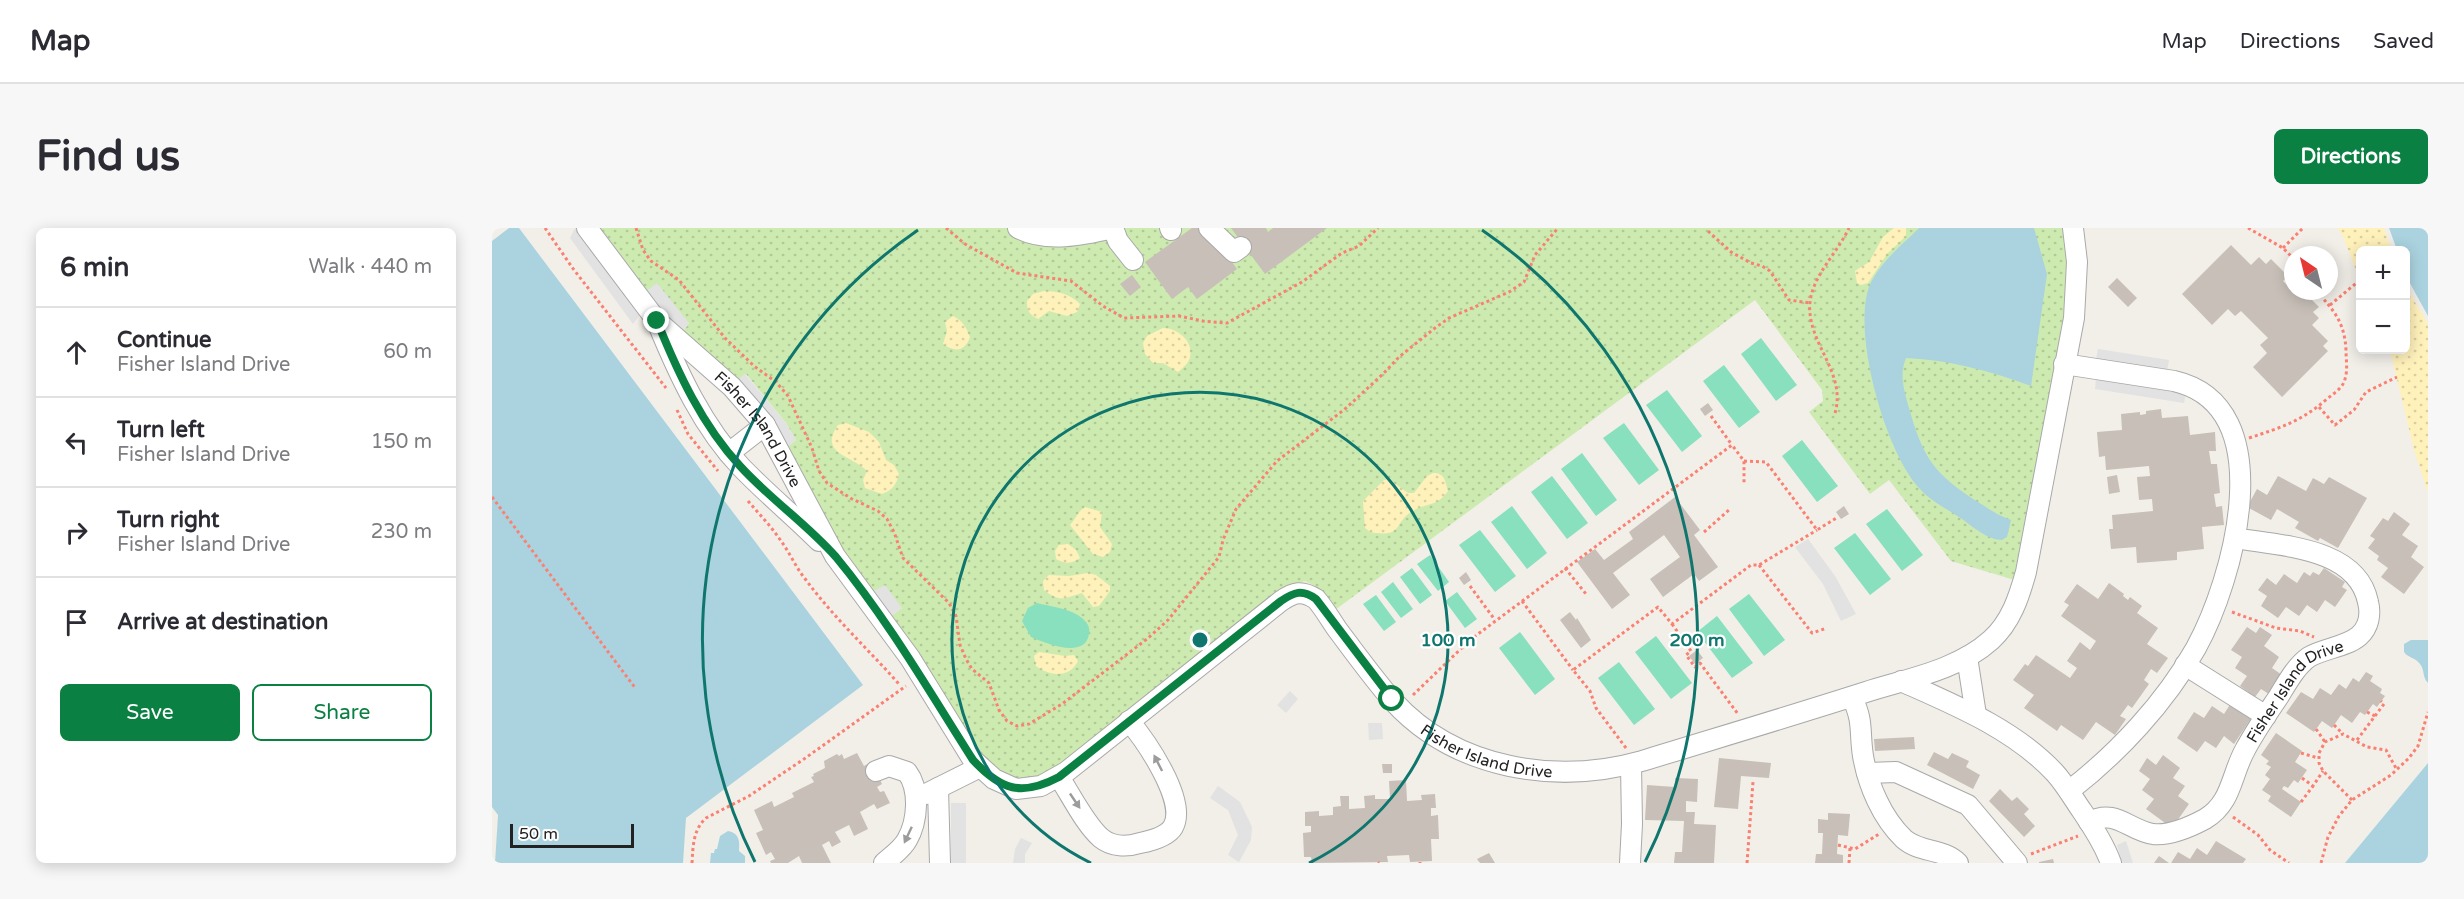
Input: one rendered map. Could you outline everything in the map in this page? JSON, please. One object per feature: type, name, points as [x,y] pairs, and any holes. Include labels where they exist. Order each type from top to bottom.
[{"type":"street","name":"Fisher Island Drive","points":[[587,228],[657,321],[732,387],[765,425],[835,556],[910,658],[963,744],[980,767],[1001,784],[1016,789],[1041,786],[1059,777],[1281,601],[1291,594],[1301,592],[1320,603],[1400,708],[1446,741],[1477,757],[1552,773],[1601,770],[1630,759],[1852,697],[1967,657],[1998,633],[2011,614],[2017,601],[2032,542],[2076,297],[2077,262],[2073,228]]},
{"type":"street","points":[[1017,228],[1049,237],[1084,235],[1113,228],[1118,241],[1133,260]]},
{"type":"street","points":[[1209,228],[1229,249],[1234,252],[1241,248]]},
{"type":"street","name":"Fisher Island Drive","points":[[657,321],[682,377],[703,416],[729,453],[835,556]]},
{"type":"street","points":[[682,377],[702,361]]},
{"type":"street","points":[[2064,364],[2174,381],[2197,388],[2222,411],[2230,423],[2235,443],[2240,500],[2235,538],[2215,607],[2185,665],[2126,740],[2097,769],[2069,791]]},
{"type":"street","points":[[729,453],[765,425]]},
{"type":"street","points":[[776,499],[796,483]]},
{"type":"street","name":"Fisher Island Drive","points":[[2092,826],[2100,817],[2109,816],[2145,832],[2165,834],[2197,823],[2221,806],[2230,791],[2244,751],[2298,668],[2310,656],[2354,639],[2366,627],[2370,616],[2369,605],[2360,579],[2322,554],[2235,538]]},
{"type":"street","points":[[1967,657],[1976,715]]},
{"type":"street","points":[[2185,665],[2266,716]]},
{"type":"street","points":[[1901,681],[1976,715],[2037,756],[2055,773],[2069,791],[2092,826],[2111,863]]},
{"type":"street","points":[[1852,697],[1861,720],[1863,755],[1867,773],[1878,801],[1890,822],[1912,855],[1945,853],[1958,863]]},
{"type":"street","points":[[1059,777],[1095,831],[1108,843],[1131,845],[1167,833],[1173,826],[1175,811],[1167,780],[1155,756],[1129,721]]},
{"type":"street","points":[[1630,759],[1632,824],[1630,863]]},
{"type":"street","points":[[876,771],[889,766],[907,772],[913,782],[916,799],[912,829],[906,842],[884,863]]},
{"type":"street","points":[[916,799],[980,767]]},
{"type":"street","points":[[1867,773],[1896,772],[1963,803],[1971,809],[2015,862]]},
{"type":"street","points":[[938,788],[940,863]]},
{"type":"path","points":[[636,228],[643,250],[651,261],[679,280],[725,338],[776,382],[788,396],[812,448],[819,471],[827,483],[852,499],[878,511],[887,519],[903,558],[949,603],[956,616],[960,645],[966,659],[972,669],[989,683],[999,710],[1008,721],[1017,726],[1029,724],[1062,704],[1147,639],[1168,620],[1220,557],[1223,540],[1236,509],[1277,461],[1345,409],[1384,374],[1399,357],[1442,323],[1509,292],[1524,282],[1535,255],[1558,228]]},
{"type":"path","points":[[946,228],[965,244],[1017,273],[1071,281],[1103,306],[1124,318],[1179,316],[1227,323],[1302,282],[1342,253],[1359,246],[1378,228]]},
{"type":"path","points":[[1835,413],[1838,403],[1835,374],[1813,332],[1810,303],[1814,288],[1849,228]]},
{"type":"path","points":[[2248,228],[2283,248],[2303,228]]},
{"type":"path","points":[[1708,231],[1731,252],[1770,271],[1789,300],[1810,303]]},
{"type":"path","points":[[2330,305],[2356,283]]},
{"type":"path","points":[[2235,443],[2298,422],[2338,390],[2345,379],[2344,332],[2339,318],[2325,300]]},
{"type":"path","points":[[2319,407],[2335,425],[2354,411],[2366,392],[2397,377]]},
{"type":"path","points":[[1711,416],[1744,461],[1744,483]]},
{"type":"path","points":[[1411,696],[1470,640],[1732,445]]},
{"type":"path","points":[[1744,461],[1766,462],[1817,530]]},
{"type":"path","points":[[492,497],[636,689]]},
{"type":"path","points":[[1704,532],[1729,510]]},
{"type":"path","points":[[1672,624],[1751,565],[1759,565],[1838,517]]},
{"type":"path","points":[[1759,565],[1812,633],[1827,628]]},
{"type":"path","points":[[1565,568],[1586,594]]},
{"type":"path","points":[[1470,586],[1496,620]]},
{"type":"path","points":[[1522,601],[1590,691],[1596,708],[1630,759]]},
{"type":"path","points":[[1573,670],[1658,607],[1691,651],[1686,655],[1695,666],[1700,663],[1744,722]]},
{"type":"path","points":[[2215,607],[2276,628],[2306,633],[2314,637],[2322,652]]},
{"type":"path","points":[[692,863],[696,829],[706,818],[749,796],[909,683]]},
{"type":"path","points":[[2357,740],[2384,704],[2381,702]]},
{"type":"path","points":[[2367,712],[2375,716]]},
{"type":"path","points":[[2321,863],[2331,830],[2352,800],[2397,770],[2418,746],[2428,712]]},
{"type":"path","points":[[2334,726],[2343,734],[2367,747],[2386,750],[2397,770]]},
{"type":"path","points":[[2316,729],[2325,741]]},
{"type":"path","points":[[2343,734],[2325,741],[2318,758],[2323,771],[2352,800]]},
{"type":"path","points":[[2301,753],[2318,758]]},
{"type":"path","points":[[2301,802],[2323,771]]},
{"type":"path","points":[[2302,778],[2313,786]]},
{"type":"path","points":[[1747,863],[1753,782]]},
{"type":"path","points":[[2221,806],[2258,835],[2270,850],[2289,863]]},
{"type":"path","points":[[1838,845],[1855,849],[1876,837],[1890,822]]},
{"type":"path","points":[[2015,862],[2092,826]]},
{"type":"path","points":[[1848,863],[1850,848]]},
{"type":"green space","points":[[598,228],[2067,228],[2070,303],[2018,581],[1951,561],[1889,480],[1870,494],[1809,412],[1823,401],[1822,390],[1755,300],[1335,610],[1315,586],[1305,581],[1291,585],[1059,770],[1020,781],[1005,776],[984,762],[890,617],[902,608],[872,592],[835,543],[785,449],[796,440],[786,423],[746,374],[734,383],[682,333],[689,323],[645,292]]},
{"type":"green space","points":[[1761,338],[1797,385],[1776,401],[1741,354]]},
{"type":"green space","points":[[1724,365],[1760,412],[1739,428],[1703,381]]},
{"type":"green space","points":[[1667,390],[1702,436],[1682,452],[1646,405]]},
{"type":"green space","points":[[1624,423],[1659,470],[1639,485],[1603,438]]},
{"type":"green space","points":[[1802,440],[1838,486],[1817,502],[1782,456]]},
{"type":"green space","points":[[1582,453],[1617,500],[1596,516],[1561,469]]},
{"type":"green space","points":[[1552,476],[1588,523],[1567,539],[1531,492]]},
{"type":"green space","points":[[1512,506],[1547,553],[1527,569],[1491,522]]},
{"type":"green space","points":[[1887,509],[1923,555],[1902,571],[1866,524]]},
{"type":"green space","points":[[1480,530],[1516,576],[1495,592],[1459,545]]},
{"type":"green space","points":[[1855,533],[1891,579],[1870,595],[1834,548]]},
{"type":"green space","points":[[1430,555],[1449,582],[1438,591],[1417,564]]},
{"type":"green space","points":[[1412,568],[1432,595],[1420,604],[1400,577]]},
{"type":"green space","points":[[1393,582],[1413,609],[1401,618],[1381,592]]},
{"type":"green space","points":[[1457,592],[1477,619],[1465,628],[1445,601]]},
{"type":"green space","points":[[1749,594],[1785,640],[1764,656],[1729,609]]},
{"type":"green space","points":[[1376,595],[1396,622],[1384,631],[1363,604]]},
{"type":"green space","points":[[1037,603],[1063,609],[1081,617],[1089,628],[1086,642],[1073,648],[1064,648],[1031,637],[1022,621],[1028,608]]},
{"type":"green space","points":[[1717,616],[1753,663],[1732,678],[1697,632]]},
{"type":"green space","points":[[1520,632],[1555,679],[1535,695],[1499,648]]},
{"type":"green space","points":[[1656,636],[1692,683],[1671,699],[1635,652]]},
{"type":"green space","points":[[1619,662],[1655,709],[1634,725],[1598,678]]},
{"type":"sand","points":[[1894,228],[1906,228],[1906,236],[1887,254],[1868,283],[1861,285],[1857,283],[1855,271],[1869,262],[1883,237]]},
{"type":"sand","points":[[2337,228],[2384,228],[2390,246],[2356,246],[2356,271],[2342,234]]},
{"type":"sand","points":[[1044,291],[1068,295],[1080,304],[1077,312],[1067,316],[1049,311],[1038,319],[1029,312],[1027,301],[1033,294]]},
{"type":"sand","points":[[2410,294],[2428,324],[2428,493],[2414,450],[2391,354],[2410,354]]},
{"type":"sand","points":[[953,316],[964,325],[970,337],[966,345],[960,349],[952,349],[943,344],[947,331],[945,322]]},
{"type":"sand","points":[[1163,328],[1179,333],[1187,341],[1191,351],[1186,365],[1178,372],[1163,363],[1153,363],[1145,354],[1143,343],[1147,336]]},
{"type":"sand","points":[[846,423],[869,432],[879,442],[886,460],[894,465],[899,474],[895,485],[888,491],[882,494],[865,488],[863,480],[867,471],[834,448],[833,435],[838,425]]},
{"type":"sand","points":[[1433,473],[1442,476],[1445,481],[1448,491],[1444,496],[1411,512],[1391,532],[1374,533],[1365,528],[1363,501],[1384,480],[1389,479],[1408,493],[1414,493],[1427,476]]},
{"type":"sand","points":[[1085,507],[1102,512],[1100,527],[1112,544],[1110,552],[1103,557],[1093,554],[1070,525]]},
{"type":"sand","points":[[1068,544],[1076,550],[1080,558],[1068,563],[1056,559],[1055,551],[1059,545]]},
{"type":"sand","points":[[1088,573],[1096,575],[1110,586],[1110,591],[1099,606],[1093,607],[1082,593],[1059,598],[1044,590],[1043,581],[1049,575],[1069,576]]},
{"type":"sand","points":[[1039,652],[1074,655],[1078,661],[1070,671],[1053,674],[1036,666],[1034,656]]},
{"type":"shaded area","points":[[575,228],[579,228],[642,312],[633,324],[570,238]]},
{"type":"shaded area","points":[[657,283],[689,323],[682,333],[645,292]]},
{"type":"shaded area","points":[[2098,349],[2169,360],[2167,371],[2096,359]]},
{"type":"shaded area","points":[[745,374],[786,423],[796,440],[785,449],[734,383]]},
{"type":"shaded area","points":[[2096,378],[2186,392],[2184,403],[2095,389]]},
{"type":"shaded area","points":[[1808,539],[1835,576],[1856,614],[1841,621],[1823,584],[1795,547]]},
{"type":"shaded area","points":[[885,585],[902,608],[890,617],[872,592]]},
{"type":"shaded area","points":[[1290,691],[1298,699],[1286,713],[1277,705]]},
{"type":"shaded area","points":[[1368,723],[1382,723],[1383,739],[1369,740]]},
{"type":"shaded area","points":[[1218,786],[1240,802],[1252,827],[1251,840],[1239,862],[1228,855],[1238,835],[1228,810],[1210,798]]},
{"type":"shaded area","points":[[951,803],[966,803],[966,863],[951,863]]},
{"type":"shaded area","points":[[1021,838],[1032,843],[1025,854],[1025,863],[1013,863],[1015,849]]},
{"type":"shaded area","points":[[2126,841],[2133,863],[2122,863],[2117,845]]},
{"type":"water","points":[[509,228],[519,228],[863,685],[686,818],[683,863],[495,863],[498,815],[492,807],[492,241]]},
{"type":"water","points":[[1919,228],[2034,228],[2047,274],[2031,386],[1970,367],[1938,361],[1906,358],[1904,364],[1903,383],[1907,401],[1925,452],[1951,483],[1990,510],[2011,520],[2007,537],[2002,540],[1991,538],[1981,532],[1935,502],[1921,490],[1908,473],[1896,450],[1876,393],[1865,334],[1865,308],[1869,287],[1878,270]]},
{"type":"water","points":[[2389,228],[2428,228],[2428,316],[2410,283],[2410,246],[2396,246]]},
{"type":"water","points":[[2411,640],[2428,640],[2428,683],[2420,664],[2404,652],[2404,644]]},
{"type":"water","points":[[2428,763],[2428,863],[2345,863]]},
{"type":"water","points":[[728,831],[738,838],[739,851],[745,856],[745,863],[710,863],[711,853],[717,849],[720,836]]},
{"type":"building","points":[[1192,228],[1207,228],[1237,269],[1197,299],[1188,287],[1172,299],[1145,262]]},
{"type":"building","points":[[1231,228],[1266,228],[1268,232],[1273,228],[1327,228],[1265,274]]},
{"type":"building","points":[[2231,245],[2251,265],[2259,257],[2266,264],[2271,259],[2284,272],[2284,300],[2312,300],[2319,307],[2313,312],[2319,318],[2312,325],[2328,341],[2323,346],[2328,351],[2282,397],[2253,367],[2267,353],[2260,345],[2268,338],[2241,311],[2235,316],[2228,309],[2212,325],[2182,294]]},
{"type":"building","points":[[1132,275],[1141,287],[1130,296],[1120,284]]},
{"type":"building","points":[[2117,278],[2137,298],[2128,307],[2108,287]]},
{"type":"building","points":[[1708,403],[1713,410],[1705,416],[1700,409]]},
{"type":"building","points":[[2161,409],[2162,418],[2188,416],[2190,435],[2215,432],[2216,451],[2209,451],[2211,464],[2217,464],[2220,493],[2214,494],[2216,507],[2222,506],[2224,525],[2202,527],[2204,549],[2177,552],[2177,560],[2137,563],[2136,547],[2111,549],[2109,529],[2113,529],[2112,515],[2153,511],[2152,499],[2139,500],[2137,477],[2150,476],[2149,466],[2106,470],[2105,456],[2099,457],[2097,432],[2122,430],[2121,414],[2140,412],[2140,415],[2146,414],[2146,411]]},
{"type":"building","points":[[2117,475],[2120,492],[2109,494],[2107,477]]},
{"type":"building","points":[[2278,476],[2306,491],[2313,478],[2324,484],[2329,477],[2367,498],[2338,548],[2320,538],[2318,541],[2295,528],[2299,522],[2277,509],[2271,520],[2247,507],[2257,489],[2267,495]]},
{"type":"building","points":[[1675,497],[1700,530],[1694,535],[1718,567],[1699,581],[1694,574],[1663,597],[1650,579],[1680,557],[1664,535],[1613,573],[1630,595],[1612,609],[1577,562],[1595,549],[1604,560],[1633,539],[1629,532]]},
{"type":"building","points":[[1844,506],[1849,514],[1841,519],[1836,512]]},
{"type":"building","points":[[2394,512],[2410,524],[2402,535],[2418,546],[2411,557],[2424,567],[2404,594],[2381,577],[2388,568],[2377,560],[2379,556],[2368,548],[2375,539],[2370,536],[2383,518],[2388,521]]},
{"type":"building","points":[[2324,568],[2345,582],[2342,587],[2347,590],[2335,607],[2325,600],[2317,612],[2307,605],[2299,616],[2286,607],[2278,618],[2261,606],[2267,596],[2258,590],[2267,578],[2276,585],[2284,574],[2297,583],[2304,572],[2310,576],[2313,572],[2319,575]]},
{"type":"building","points":[[1466,572],[1471,580],[1464,585],[1459,578]]},
{"type":"building","points":[[2109,583],[2124,594],[2123,596],[2128,600],[2130,597],[2142,606],[2137,613],[2158,628],[2147,644],[2168,658],[2157,673],[2151,669],[2144,680],[2149,684],[2132,708],[2128,705],[2120,716],[2126,719],[2115,735],[2096,722],[2083,740],[2061,725],[2057,731],[2024,708],[2034,695],[2013,680],[2025,664],[2028,666],[2036,655],[2070,678],[2077,668],[2067,661],[2080,642],[2090,650],[2096,641],[2061,616],[2069,605],[2064,602],[2077,584],[2098,599]]},
{"type":"building","points":[[1570,612],[1576,620],[1577,618],[1591,640],[1581,648],[1560,620]]},
{"type":"building","points":[[2247,627],[2256,633],[2260,627],[2272,635],[2264,646],[2279,657],[2272,668],[2285,677],[2272,696],[2261,689],[2255,697],[2240,686],[2247,676],[2235,668],[2242,657],[2231,650]]},
{"type":"building","points":[[1697,650],[1703,658],[1695,664],[1689,656]]},
{"type":"building","points":[[2366,672],[2373,676],[2370,681],[2382,689],[2380,693],[2385,696],[2377,707],[2373,704],[2365,715],[2360,712],[2352,723],[2341,715],[2332,728],[2322,721],[2314,732],[2286,713],[2301,692],[2313,699],[2320,688],[2331,695],[2339,684],[2346,689],[2353,678],[2359,682]]},
{"type":"building","points":[[2231,703],[2252,717],[2234,744],[2224,736],[2216,748],[2205,741],[2197,752],[2177,738],[2194,712],[2204,718],[2212,706],[2224,714]]},
{"type":"building","points":[[2276,733],[2302,751],[2295,762],[2307,770],[2298,783],[2294,780],[2288,788],[2284,786],[2282,789],[2301,802],[2291,817],[2268,801],[2271,796],[2262,790],[2270,779],[2265,775],[2271,767],[2266,764],[2269,761],[2261,755]]},
{"type":"building","points":[[1914,737],[1915,749],[1875,751],[1874,739]]},
{"type":"building","points":[[1934,752],[1948,759],[1952,753],[1969,761],[1966,767],[1980,775],[1973,789],[1927,765]]},
{"type":"building","points":[[857,753],[864,766],[871,762],[882,784],[877,787],[880,792],[884,791],[890,803],[877,809],[874,804],[860,812],[868,829],[854,836],[849,825],[835,832],[841,842],[832,847],[829,841],[822,845],[831,863],[802,863],[799,856],[788,863],[771,863],[770,861],[775,859],[771,852],[766,855],[756,833],[763,830],[754,810],[772,801],[774,807],[794,797],[792,793],[814,782],[811,777],[825,768],[824,761],[837,754],[839,756],[842,754],[844,759]]},
{"type":"building","points":[[2163,755],[2180,768],[2173,778],[2185,786],[2178,796],[2189,804],[2172,828],[2146,809],[2154,799],[2142,790],[2150,779],[2139,771],[2147,758],[2156,765]]},
{"type":"building","points":[[1719,758],[1771,763],[1769,778],[1741,776],[1738,809],[1714,807]]},
{"type":"building","points":[[1382,764],[1392,764],[1392,773],[1383,773]]},
{"type":"building","points":[[1675,778],[1698,779],[1697,802],[1686,801],[1686,812],[1695,812],[1694,824],[1716,825],[1714,863],[1674,863],[1675,852],[1682,852],[1684,821],[1645,820],[1647,785],[1675,787]]},
{"type":"building","points":[[1406,780],[1407,801],[1422,800],[1421,795],[1435,794],[1436,808],[1431,808],[1431,816],[1438,815],[1439,839],[1431,839],[1432,861],[1410,862],[1409,855],[1387,856],[1388,862],[1312,863],[1311,857],[1304,857],[1303,833],[1311,832],[1311,826],[1305,826],[1305,812],[1319,811],[1319,816],[1333,815],[1333,807],[1341,806],[1340,796],[1349,796],[1349,809],[1365,808],[1364,796],[1375,795],[1375,799],[1390,799],[1389,781]]},
{"type":"building","points":[[2000,789],[2012,801],[2017,797],[2029,809],[2024,814],[2035,826],[2024,837],[1989,801]]},
{"type":"building","points":[[1828,813],[1850,814],[1848,836],[1838,835],[1837,854],[1843,855],[1843,863],[1815,863],[1816,854],[1822,854],[1823,833],[1818,833],[1818,819],[1828,820]]},
{"type":"building","points":[[2216,841],[2246,859],[2243,863],[2171,863],[2178,852],[2190,859],[2197,848],[2207,855]]},
{"type":"building","points":[[1489,853],[1495,863],[1480,863],[1477,859]]},
{"type":"building","points":[[2159,856],[2169,863],[2154,863]]},
{"type":"building","points":[[2053,859],[2054,863],[2039,863],[2039,862]]},
{"type":"route","points":[[657,321],[696,405],[723,445],[744,470],[835,556],[910,658],[973,760],[1001,784],[1024,790],[1041,786],[1059,777],[1281,601],[1296,592],[1305,593],[1320,603],[1392,699]]}]
